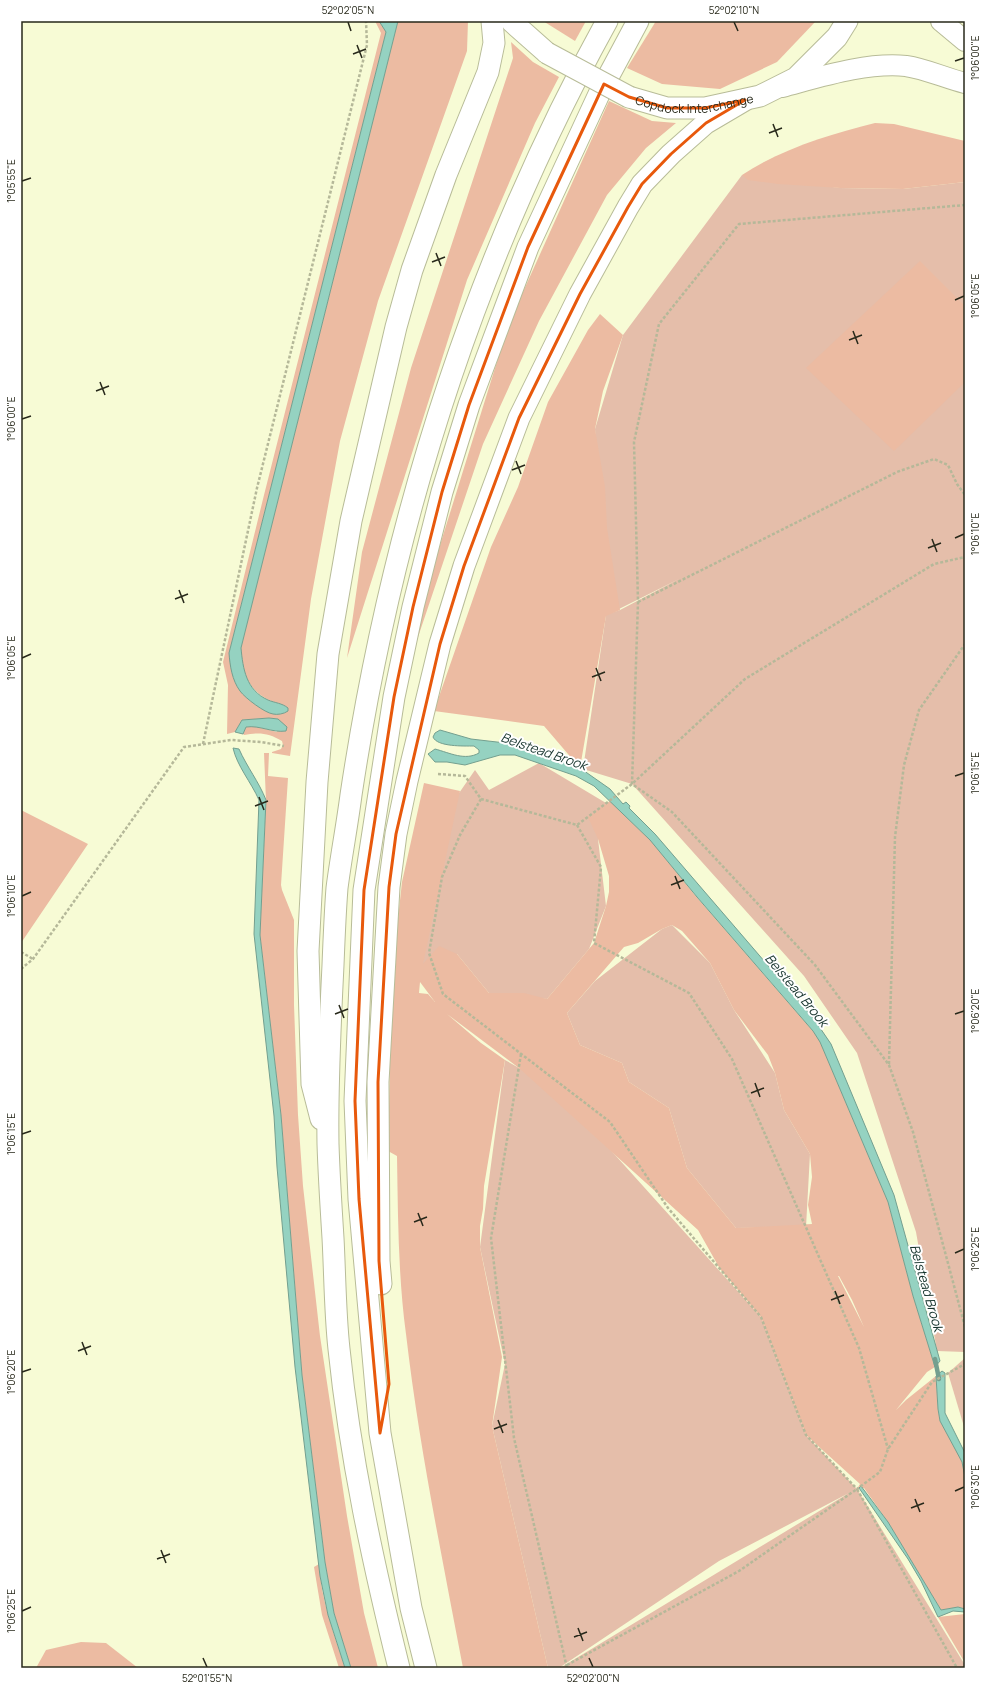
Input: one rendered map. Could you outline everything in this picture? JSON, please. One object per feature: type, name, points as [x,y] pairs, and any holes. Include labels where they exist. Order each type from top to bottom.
[{"type":"highway","points":[[328,1145],[312,1084],[308,951],[318,782],[328,654],[351,521],[396,327],[415,263],[446,175],[488,72],[494,43],[492,21]]},
{"type":"highway","name":"Copdock Interchange","points":[[511,21],[547,53],[629,97],[667,108],[705,108],[745,100],[773,90],[796,78],[838,37],[847,21]]},
{"type":"highway","points":[[399,1668],[376,1576],[352,1449],[338,1347],[328,1145],[329,1038],[337,890],[362,721],[397,559],[417,482],[457,357],[481,290],[517,203],[571,88],[607,21]]},
{"type":"highway","points":[[426,1668],[411,1608],[380,1433],[359,1199],[355,1101],[364,890],[394,697],[412,607],[442,492],[469,405],[528,247],[600,92],[638,21]]},
{"type":"highway","points":[[380,1433],[389,1384],[379,1261],[378,1082],[389,887],[396,834],[440,644],[464,566],[519,418],[580,294],[625,213],[642,184],[671,154],[706,123],[745,100]]},
{"type":"main road","points":[[941,21],[965,41]]},
{"type":"main road","points":[[773,90],[852,69],[888,66],[906,66],[965,83]]},
{"type":"path","points":[[203,744],[258,488],[367,45],[365,22]]},
{"type":"path","points":[[632,784],[638,602],[634,442],[659,324],[739,224],[965,206]]},
{"type":"path","points":[[638,602],[897,472],[934,459],[948,465],[957,484],[965,495]]},
{"type":"path","points":[[577,825],[632,784],[745,679],[934,564],[965,557]]},
{"type":"path","points":[[889,1065],[895,837],[904,765],[919,710],[965,644]]},
{"type":"path","points":[[21,969],[33,959],[184,747],[231,740],[261,742],[284,746]]},
{"type":"path","points":[[438,774],[465,776],[481,799],[577,825],[601,867],[594,943],[689,993],[732,1059],[859,1348],[888,1449]]},
{"type":"path","points":[[632,784],[672,812],[815,964],[889,1065],[913,1132],[965,1327]]},
{"type":"path","points":[[481,799],[460,835],[442,877],[429,953],[443,994],[610,1122],[668,1208],[761,1318],[806,1435],[857,1489],[957,1668]]},
{"type":"path","points":[[21,952],[33,959]]},
{"type":"path","points":[[521,1054],[491,1238],[514,1438],[567,1666],[739,1571],[880,1472],[888,1449],[932,1382],[965,1364]]},
{"type":"highlighted area","points":[[604,84],[629,97],[667,108],[705,108],[745,100],[706,123],[671,154],[642,184],[628,207],[580,294],[519,418],[464,566],[440,644],[396,834],[389,887],[378,1082],[379,1261],[389,1384],[380,1433],[359,1199],[355,1101],[364,890],[394,697],[413,607],[442,492],[469,405],[528,247]]},
{"type":"shaded area","points":[[375,21],[379,21],[386,32],[229,653],[250,701],[284,704],[277,703],[264,697],[249,683],[241,662],[241,648],[398,21],[468,21],[467,51],[378,301],[340,441],[311,599],[290,756],[272,753],[281,749],[283,745],[282,741],[273,736],[264,734],[243,734],[246,727],[254,726],[277,732],[278,719],[269,718],[242,720],[235,732],[227,734],[228,685],[223,662],[381,33]]},
{"type":"shaded area","points":[[543,21],[586,21],[575,41]]},
{"type":"shaded area","points":[[656,21],[816,21],[777,62],[720,89],[662,84],[627,68]]},
{"type":"shaded area","points":[[511,42],[533,62],[559,77],[535,123],[467,280],[347,658],[362,552],[411,368],[513,58]]},
{"type":"shaded area","points":[[609,101],[652,121],[676,123],[646,148],[607,195],[539,321],[483,444],[415,646],[427,587],[509,323]]},
{"type":"shaded area","points":[[875,123],[894,124],[965,141],[965,182],[903,189],[840,188],[778,184],[748,180],[742,175],[774,157],[807,143]]},
{"type":"shaded area","points":[[742,175],[840,188],[903,189],[965,182],[965,1352],[937,1351],[916,1232],[857,1053],[804,976],[632,784],[583,769],[606,615],[595,429],[623,335]],"holes":[[[679,579],[620,610],[611,613]]]},
{"type":"shaded area","points":[[920,261],[965,306],[965,382],[894,451],[806,368]]},
{"type":"shaded area","points":[[600,314],[623,335],[603,391],[595,429],[605,487],[607,528],[620,610],[606,616],[580,768],[544,726],[434,711],[491,547],[518,487],[548,402],[588,330]]},
{"type":"shaded area","points":[[264,753],[269,753],[268,776],[288,778],[281,885],[294,920],[294,1005],[298,1115],[303,1186],[320,1336],[347,1516],[364,1613],[378,1668],[351,1668],[334,1613],[325,1562],[302,1375],[281,1115],[260,935],[266,801]]},
{"type":"shaded area","points":[[539,763],[606,803],[598,839],[606,906],[589,949],[547,999],[489,993],[457,954],[420,976],[439,822],[475,770],[489,790]]},
{"type":"shaded area","points":[[424,783],[460,791],[423,964],[439,946],[457,954],[489,993],[524,993],[547,999],[594,943],[606,906],[609,892],[609,876],[598,839],[588,817],[610,801],[652,842],[694,894],[818,1037],[888,1202],[913,1296],[935,1367],[927,1372],[896,1410],[936,1376],[940,1421],[963,1462],[965,1478],[965,1609],[958,1607],[941,1610],[888,1522],[864,1488],[857,1489],[860,1484],[806,1435],[761,1317],[720,1269],[698,1230],[519,1068],[447,1014],[481,1043],[505,1060],[484,1186],[483,1209],[480,1226],[480,1247],[502,1357],[492,1426],[548,1668],[463,1668],[417,1418],[403,1312],[398,1223],[397,1156],[388,1151],[392,974],[402,882]],"holes":[[[672,925],[682,931],[710,963],[734,1010],[768,1055],[775,1073],[784,1110],[810,1154],[812,1177],[808,1205],[812,1224],[736,1228],[687,1168],[669,1108],[629,1082],[622,1063],[580,1045],[567,1013],[624,947],[638,943]],[[420,982],[435,1002],[428,994],[419,993]],[[838,1276],[852,1300],[864,1327]]]},
{"type":"shaded area","points":[[21,810],[88,844],[21,943],[22,888]]},
{"type":"shaded area","points":[[672,925],[710,963],[734,1010],[775,1073],[784,1110],[810,1154],[806,1227],[736,1228],[687,1168],[669,1108],[629,1082],[622,1063],[580,1045],[567,1013],[595,981],[662,929]]},
{"type":"shaded area","points":[[505,1060],[551,1086],[761,1317],[806,1435],[857,1489],[965,1665],[965,1668],[560,1668],[849,1493],[719,1561],[559,1668],[548,1668],[492,1426],[505,1364],[480,1247]]},
{"type":"shaded area","points":[[965,1358],[965,1430],[948,1373]]},
{"type":"shaded area","points":[[319,1564],[325,1604],[345,1668],[339,1668],[322,1615],[314,1567]]},
{"type":"shaded area","points":[[965,1614],[965,1663],[938,1617]]},
{"type":"shaded area","points":[[81,1642],[106,1643],[138,1668],[36,1668],[46,1650]]},
{"type":"water","points":[[379,21],[398,21],[241,648],[243,664],[250,685],[261,696],[288,708],[288,711],[286,712],[275,714],[269,713],[255,705],[240,691],[233,678],[229,653],[386,32]]},
{"type":"water","points":[[269,718],[278,719],[287,727],[286,731],[246,727],[243,734],[235,732],[242,720]]},
{"type":"water","points":[[440,730],[471,739],[514,744],[580,768],[610,789],[623,804],[626,802],[630,806],[629,808],[655,834],[814,1019],[831,1044],[894,1195],[940,1361],[935,1367],[913,1296],[888,1202],[820,1042],[813,1031],[697,897],[650,840],[594,786],[576,776],[515,755],[500,755],[465,765],[435,762],[428,754],[435,749],[463,756],[479,753],[479,750],[474,746],[440,743],[433,737],[435,733]]},
{"type":"water","points":[[233,748],[239,749],[266,800],[260,935],[281,1115],[302,1375],[325,1562],[334,1613],[351,1668],[345,1668],[328,1615],[320,1576],[295,1367],[277,1167],[274,1116],[254,934],[259,800],[241,768]]},
{"type":"water","points":[[942,1371],[945,1373],[945,1413],[965,1453],[965,1477],[962,1462],[940,1421],[936,1376]]},
{"type":"water","points":[[861,1486],[888,1522],[941,1610],[958,1607],[965,1609],[965,1612],[953,1611],[938,1617],[921,1581],[908,1559],[859,1488]]},
{"type":"waterway","name":"Belstead Brook","points":[[935,1359],[939,1379]]}]
